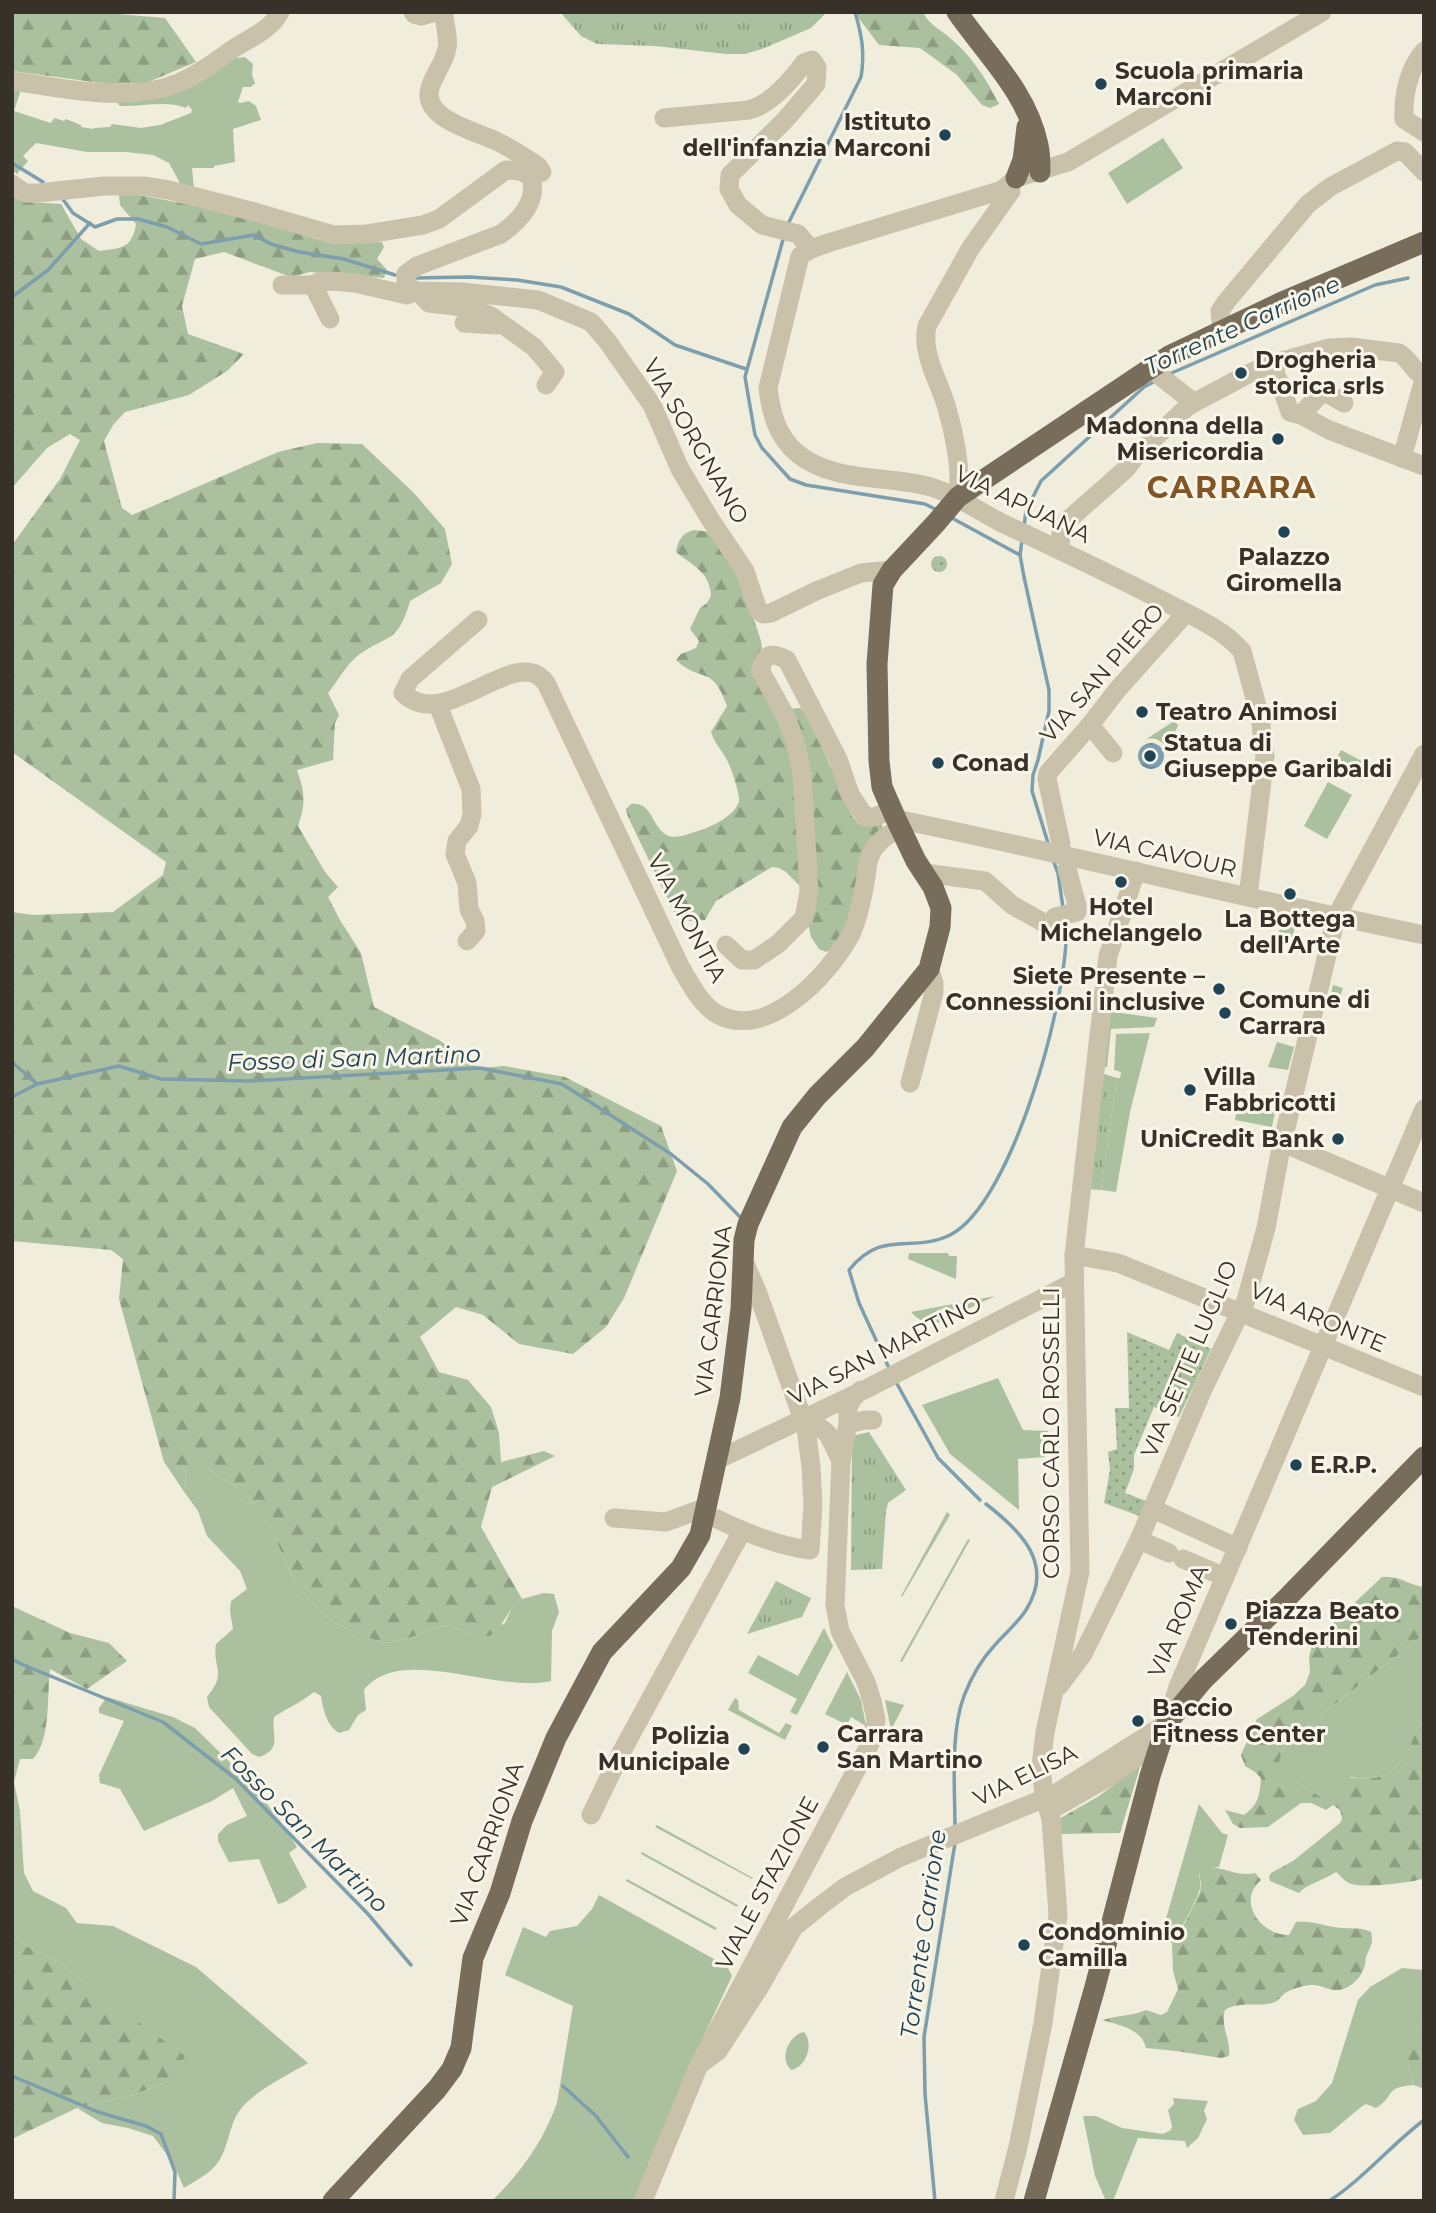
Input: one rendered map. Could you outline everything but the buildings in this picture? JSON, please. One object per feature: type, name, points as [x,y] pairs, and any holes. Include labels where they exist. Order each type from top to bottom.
[{"type":"main road","points":[[957,12],[1013,85],[1039,146],[1040,172]]},
{"type":"main road","points":[[1010,186],[1025,150],[1026,111]]},
{"type":"main road","name":"VIA CARRIONA","points":[[333,2201],[437,2089],[452,2069],[461,2048],[473,1958],[500,1893],[522,1821],[556,1738],[601,1652],[681,1568],[712,1513],[717,1460],[730,1398],[738,1334],[744,1240],[748,1224],[792,1128],[817,1096],[865,1048],[929,969],[940,927],[941,908],[882,787],[877,664],[883,585],[892,570],[983,474],[1158,374],[1222,330],[1424,242]]},
{"type":"main road","points":[[1167,1723],[1203,1680],[1424,1457]]},
{"type":"main road","name":"VIA ROMA","points":[[1034,2201],[1167,1723]]},
{"type":"street","points":[[12,81],[95,92],[145,94],[182,82],[207,67],[268,26],[280,12]]},
{"type":"street","points":[[413,12],[414,15],[421,16],[435,12]]},
{"type":"street","points":[[441,12],[444,16],[447,48],[429,89],[433,107],[449,121],[496,141],[538,166],[542,172],[531,177]]},
{"type":"street","points":[[664,118],[760,107],[768,102],[804,63],[811,60],[817,68],[816,84],[786,119],[730,175],[729,189],[738,205],[762,225],[798,234],[811,249],[1010,186],[1068,162],[1322,12]]},
{"type":"street","points":[[1424,51],[1412,72],[1403,99],[1405,119],[1424,132]]},
{"type":"street","points":[[1222,330],[1220,312],[1226,302],[1308,204],[1331,187],[1397,151],[1405,152],[1424,172]]},
{"type":"street","points":[[12,184],[25,193],[145,186],[255,212],[334,235],[367,234],[423,225],[439,219],[506,170],[521,171],[531,177]]},
{"type":"street","points":[[531,177],[533,195],[526,210],[513,225],[501,234],[417,266],[406,274],[406,282],[429,303],[471,308],[491,316],[534,346],[555,372],[546,384]]},
{"type":"street","points":[[949,507],[960,484],[957,461],[946,407],[925,338],[928,326],[970,249],[1010,186]]},
{"type":"street","name":"VIA APUANA","points":[[811,249],[800,256],[768,388],[771,410],[778,430],[796,453],[820,467],[930,487],[949,507],[985,514],[1060,549],[1186,613],[1226,637],[1241,651],[1260,717],[1265,755],[1248,897]]},
{"type":"street","points":[[282,285],[313,285],[332,281],[355,283],[407,295],[413,290]]},
{"type":"street","points":[[313,285],[331,319]]},
{"type":"street","name":"VIA SORGNANO","points":[[413,290],[538,300],[591,322],[652,405],[680,468],[745,571],[758,610],[763,614],[771,613],[860,573],[892,570]]},
{"type":"street","points":[[464,323],[505,326]]},
{"type":"street","points":[[1060,549],[1061,531],[1067,521],[1126,469],[1135,457],[1193,402],[1271,364],[1329,348],[1351,347],[1399,353],[1406,357],[1424,378],[1402,458]]},
{"type":"street","points":[[1271,364],[1282,386],[1290,412],[1329,430],[1424,466]]},
{"type":"street","points":[[1158,374],[1193,402]]},
{"type":"street","points":[[1301,415],[1323,391],[1344,403]]},
{"type":"street","points":[[957,461],[970,472],[983,474]]},
{"type":"street","name":"VIA SAN PIERO","points":[[924,873],[985,881],[1012,905],[1046,924],[1052,923],[1055,917],[1077,909],[1067,856],[1047,779],[1048,773],[1186,613]]},
{"type":"street","points":[[467,941],[476,931],[475,921],[469,909],[467,883],[455,854],[457,841],[469,826],[472,814],[471,789],[438,705],[416,704],[403,693],[410,679],[478,620]]},
{"type":"street","points":[[726,945],[742,960],[754,960],[778,944],[804,919],[809,892],[802,774],[795,741],[785,715],[760,670],[762,662],[769,656],[776,654],[787,660],[838,758],[850,794],[864,817],[896,819]]},
{"type":"street","name":"VIA MONTIA","points":[[438,705],[517,672],[532,671],[540,675],[691,987],[715,1013],[736,1021],[764,1016],[791,1002],[835,961],[853,931],[869,858],[896,819]]},
{"type":"street","points":[[1090,725],[1113,753]]},
{"type":"street","name":"VIA SETTE LUGLIO","points":[[1054,1693],[1083,1654],[1139,1540],[1203,1390],[1241,1312],[1266,1228],[1336,917],[1424,754]]},
{"type":"street","name":"VIA CAVOUR","points":[[896,819],[1424,935]]},
{"type":"street","name":"CORSO CARLO ROSSELLI","points":[[1004,2201],[1018,2147],[1043,2023],[1058,1915],[1052,1802],[1043,1789],[1041,1766],[1043,1741],[1080,1572],[1074,1255],[1108,956],[1136,870]]},
{"type":"street","name":"VIA CARRIONA","points":[[910,1083],[934,992],[929,969]]},
{"type":"street","name":"VIA ROMA","points":[[1167,1723],[1178,1687],[1424,1109]]},
{"type":"street","points":[[1283,1143],[1388,1195],[1424,1203]]},
{"type":"street","name":"VIA ARONTE","points":[[1074,1255],[1118,1263],[1424,1387]]},
{"type":"street","points":[[614,1518],[666,1522],[712,1513],[742,1531],[789,1548],[810,1550],[813,1505],[805,1418],[743,1259]]},
{"type":"street","name":"VIA SAN MARTINO","points":[[717,1460],[864,1390],[1074,1282]]},
{"type":"street","points":[[837,1453],[848,1424],[848,1407],[864,1390]]},
{"type":"street","points":[[837,1453],[835,1414],[840,1401]]},
{"type":"street","points":[[805,1418],[822,1427],[837,1453]]},
{"type":"street","points":[[848,1424],[873,1420]]},
{"type":"street","points":[[808,1439],[818,1437],[837,1453]]},
{"type":"street","name":"VIALE STAZIONE","points":[[643,2201],[699,2065],[874,1733],[876,1720],[866,1682],[836,1618],[837,1453]]},
{"type":"street","points":[[1153,1509],[1238,1548]]},
{"type":"street","points":[[591,1815],[622,1751],[742,1531]]},
{"type":"street","points":[[1139,1540],[1225,1577]]},
{"type":"street","name":"VIA ELISA","points":[[699,2065],[718,2051],[760,1988],[794,1927],[845,1887],[901,1857],[1052,1802],[1167,1723]]},
{"type":"street","points":[[1052,1802],[1102,1782],[1159,1744]]},
{"type":"green space","points":[[12,12],[95,12],[165,18],[196,62],[146,83],[108,84],[12,71]]},
{"type":"green space","points":[[560,12],[827,12],[811,28],[762,49],[745,54],[726,54],[655,46],[597,44],[581,36]]},
{"type":"green space","points":[[854,12],[923,12],[932,24],[972,60],[999,104],[990,108],[982,105],[957,75],[920,48],[879,45]]},
{"type":"green space","points":[[245,57],[253,64],[252,75],[255,83],[251,87],[243,87],[238,102],[249,101],[256,106],[261,120],[233,129],[235,162],[214,168],[192,168],[194,189],[182,187],[169,163],[153,155],[126,152],[87,152],[36,143],[23,156],[28,161],[17,174],[12,170],[12,86],[22,87],[14,111],[51,123],[54,118],[64,121],[66,119],[81,127],[93,129],[110,127],[112,124],[141,128],[160,125],[191,113],[192,110],[188,105],[186,108],[162,104],[120,106],[116,101],[231,59]]},
{"type":"green space","points":[[1163,138],[1183,168],[1127,204],[1108,173]]},
{"type":"green space","points":[[12,193],[29,202],[61,204],[81,239],[99,251],[124,246],[132,238],[136,224],[120,205],[119,195],[139,195],[228,212],[332,244],[382,242],[384,247],[377,259],[387,270],[384,278],[310,272],[291,277],[224,252],[195,259],[182,306],[188,334],[244,354],[227,371],[189,395],[125,412],[104,441],[122,508],[132,515],[278,452],[317,443],[362,444],[413,492],[445,529],[452,564],[441,583],[410,601],[395,633],[355,658],[328,693],[339,715],[335,723],[333,760],[297,770],[304,798],[298,826],[325,872],[338,887],[328,897],[361,953],[374,1007],[439,1040],[479,1068],[504,1066],[565,1077],[661,1126],[677,1171],[624,1298],[606,1327],[573,1354],[519,1344],[483,1315],[456,1307],[420,1337],[439,1372],[468,1380],[491,1407],[499,1433],[501,1462],[544,1451],[555,1456],[492,1487],[481,1527],[522,1599],[489,1636],[479,1636],[449,1626],[387,1643],[339,1625],[322,1614],[296,1585],[270,1527],[254,1503],[204,1464],[182,1466],[186,1474],[185,1493],[164,1462],[119,1299],[123,1259],[111,1250],[12,1241],[12,912],[33,915],[113,912],[163,875],[166,862],[12,752],[12,545],[60,479],[80,440],[70,434],[47,448],[12,488]]},
{"type":"green space","points":[[694,530],[710,532],[742,583],[761,641],[757,672],[786,709],[801,708],[807,713],[852,816],[858,823],[881,821],[883,828],[852,916],[835,945],[826,952],[819,949],[811,937],[800,886],[779,868],[772,867],[716,901],[705,920],[690,921],[676,916],[628,817],[626,809],[631,804],[643,806],[660,830],[669,836],[678,837],[718,823],[733,811],[739,801],[729,764],[711,732],[727,706],[722,693],[711,679],[676,660],[681,654],[696,648],[699,641],[690,629],[700,608],[711,596],[704,575],[676,552],[681,538]]},
{"type":"green space","points":[[936,556],[942,556],[947,564],[945,570],[936,572],[931,567],[931,561]]},
{"type":"green space","points":[[1174,721],[1178,725],[1168,750],[1158,740],[1145,740]]},
{"type":"green space","points":[[1341,750],[1371,766],[1362,781],[1333,765]]},
{"type":"green space","points":[[1328,782],[1352,795],[1327,839],[1304,826]]},
{"type":"green space","points":[[1282,919],[1296,922],[1291,945],[1277,941]]},
{"type":"green space","points":[[1333,985],[1343,988],[1336,1009],[1328,1007]]},
{"type":"green space","points":[[1107,1011],[1157,1018],[1154,1027],[1111,1029],[1107,1067],[1101,1067]]},
{"type":"green space","points":[[1150,1033],[1130,1112],[1116,1192],[1101,1190],[1117,1078],[1120,1078],[1121,1072],[1114,1070],[1116,1034]]},
{"type":"green space","points":[[1277,1042],[1294,1047],[1288,1070],[1268,1067]]},
{"type":"green space","points":[[1101,1073],[1117,1078],[1101,1190],[1088,1189]]},
{"type":"green space","points":[[1238,1104],[1275,1112],[1272,1127],[1235,1120]]},
{"type":"green space","points":[[909,1253],[948,1253],[949,1256],[957,1256],[956,1279],[908,1259]]},
{"type":"green space","points":[[995,1296],[936,1324],[922,1321],[911,1312]]},
{"type":"green space","points":[[1127,1332],[1169,1350],[1177,1333],[1211,1349],[1179,1417],[1154,1407],[1134,1455],[1134,1469],[1125,1493],[1149,1502],[1142,1517],[1104,1503],[1110,1470],[1108,1452],[1117,1449],[1115,1408],[1129,1408]]},
{"type":"green space","points":[[998,1378],[1023,1430],[1048,1431],[1045,1457],[1018,1459],[1019,1510],[950,1454],[922,1405]]},
{"type":"green space","points":[[869,1432],[906,1490],[888,1503],[882,1569],[851,1570],[852,1436]]},
{"type":"green space","points":[[204,1464],[254,1503],[270,1527],[296,1585],[322,1614],[339,1625],[377,1641],[387,1643],[449,1626],[479,1636],[505,1623],[513,1605],[522,1599],[544,1593],[554,1594],[559,1612],[552,1631],[551,1681],[529,1683],[425,1670],[401,1671],[380,1677],[364,1690],[366,1710],[358,1715],[349,1730],[339,1733],[331,1726],[324,1712],[321,1696],[314,1692],[274,1717],[274,1746],[271,1750],[259,1757],[252,1754],[209,1707],[207,1697],[217,1681],[216,1644],[233,1629],[231,1601],[247,1589],[240,1571],[207,1536],[198,1511],[185,1493],[186,1474],[182,1466]]},
{"type":"green space","points":[[947,1512],[950,1515],[902,1597],[901,1596]]},
{"type":"green space","points":[[968,1539],[970,1540],[902,1662],[900,1661]]},
{"type":"green space","points":[[1382,1577],[1424,1587],[1424,1634],[1293,1737],[1282,1751],[1278,1766],[1285,1775],[1332,1804],[1334,1791],[1345,1779],[1377,1778],[1394,1768],[1407,1753],[1417,1728],[1424,1720],[1424,1872],[1422,1879],[1415,1881],[1355,1885],[1345,1881],[1336,1872],[1299,1893],[1270,1881],[1269,1877],[1340,1823],[1340,1810],[1333,1805],[1326,1810],[1311,1803],[1301,1803],[1268,1827],[1240,1828],[1233,1824],[1225,1810],[1244,1815],[1257,1799],[1261,1778],[1245,1766],[1241,1755],[1257,1719],[1305,1685],[1310,1672],[1309,1657],[1313,1642]]},
{"type":"green space","points":[[776,1581],[811,1598],[802,1617],[747,1634]]},
{"type":"green space","points":[[12,1606],[70,1633],[109,1643],[127,1661],[87,1689],[50,1669],[43,1741],[33,1759],[20,1759],[14,1782],[20,1811],[12,1841]]},
{"type":"green space","points":[[824,1628],[833,1646],[797,1715],[790,1712],[797,1699],[748,1673],[758,1655],[798,1676]]},
{"type":"green space","points":[[1424,1634],[1424,1720],[1401,1761],[1380,1777],[1351,1777],[1333,1805],[1285,1775],[1277,1766],[1282,1751],[1293,1737]]},
{"type":"green space","points":[[847,1672],[861,1700],[866,1726],[851,1717],[847,1725],[825,1714]]},
{"type":"green space","points":[[107,1697],[173,1717],[195,1728],[252,1784],[280,1821],[297,1847],[289,1853],[307,1887],[278,1904],[259,1859],[229,1862],[218,1841],[218,1834],[227,1825],[247,1816],[233,1788],[212,1801],[144,1831],[120,1789],[100,1783],[99,1775],[124,1721],[99,1713],[99,1708]]},
{"type":"green space","points":[[735,1698],[738,1700],[739,1710],[779,1733],[786,1723],[792,1726],[785,1740],[728,1710]]},
{"type":"green space","points":[[885,1700],[904,1705],[891,1730]]},
{"type":"green space","points":[[1141,1764],[1120,1833],[1061,1834],[1059,1819],[1099,1796]]},
{"type":"green space","points":[[1199,1804],[1222,1833],[1228,1835],[1219,1867],[1203,1868],[1199,1871],[1199,1892],[1172,1944],[1163,1929]]},
{"type":"green space","points":[[20,1811],[24,1873],[33,1891],[66,1908],[77,1923],[113,1926],[196,1967],[308,2063],[246,2103],[236,2116],[219,2161],[208,2173],[184,2188],[173,2163],[153,2136],[102,2123],[77,2108],[133,2095],[172,2080],[94,1990],[65,1966],[26,1946],[12,1931],[12,1841]]},
{"type":"green space","points":[[657,1825],[753,1878],[655,1827]]},
{"type":"green space","points":[[642,1852],[738,1905],[737,1907],[641,1854]]},
{"type":"green space","points":[[1210,1867],[1243,1874],[1255,1873],[1261,1880],[1254,1889],[1251,1907],[1255,1916],[1269,1930],[1289,1935],[1296,1922],[1302,1922],[1371,1932],[1372,1942],[1365,1967],[1357,1980],[1341,1990],[1307,1985],[1283,1994],[1272,2003],[1236,2006],[1225,2010],[1229,2056],[1221,2058],[1146,2048],[1135,2032],[1103,2020],[1146,2010],[1161,2015],[1167,2012],[1178,1989],[1173,1971],[1172,1944],[1200,1892],[1199,1871]]},
{"type":"green space","points":[[627,1879],[717,1928],[715,1930],[626,1881]]},
{"type":"green space","points":[[599,1895],[721,1963],[728,1968],[732,1976],[702,2040],[635,2201],[492,2201],[530,2156],[557,2103],[573,2006],[505,1975],[523,1927],[546,1937],[550,1931],[577,1926],[592,1909]]},
{"type":"green space","points":[[12,1931],[26,1946],[65,1966],[185,2056],[172,2080],[133,2095],[77,2108],[12,2139]]},
{"type":"green space","points":[[1402,1968],[1424,1970],[1424,2021],[1412,2037],[1407,2051],[1414,2085],[1393,2090],[1376,2108],[1366,2104],[1330,2133],[1303,2135],[1294,2120],[1298,2109],[1316,2101],[1332,2083],[1358,2000],[1370,1987]]},
{"type":"green space","points":[[1424,2021],[1424,2089],[1414,2085],[1407,2051],[1411,2037]]},
{"type":"green space","points":[[804,2032],[808,2042],[805,2060],[791,2070],[786,2060],[787,2048],[798,2034]]},
{"type":"green space","points":[[1173,2098],[1208,2101],[1204,2111],[1207,2119],[1198,2138],[1187,2148],[1185,2141],[1138,2138],[1113,2201],[1106,2201],[1095,2176],[1083,2116],[1096,2116],[1122,2128],[1163,2134],[1171,2130],[1168,2110],[1174,2104]]},
{"type":"water","points":[[1151,743],[1160,747],[1164,756],[1160,765],[1151,769],[1142,765],[1138,756],[1142,747]]},
{"type":"waterway","points":[[787,226],[861,77],[862,44],[855,12]]},
{"type":"waterway","points":[[12,163],[43,182]]},
{"type":"waterway","points":[[62,198],[73,213],[95,227],[117,219],[138,219],[167,227],[201,244],[254,235],[271,244],[299,252],[344,259],[395,275]]},
{"type":"waterway","points":[[12,297],[48,270],[90,223]]},
{"type":"waterway","points":[[784,236],[745,377],[755,435],[762,448],[790,479],[806,485],[925,504],[937,510]]},
{"type":"waterway","points":[[414,278],[469,277],[517,280],[561,287],[629,314],[675,345],[746,369]]},
{"type":"waterway","name":"Torrente Carrione","points":[[1167,375],[1375,285],[1408,278]]},
{"type":"waterway","name":"Torrente Carrione","points":[[1024,526],[1026,511],[1041,481],[1144,387],[1157,380]]},
{"type":"waterway","points":[[950,517],[1020,555]]},
{"type":"waterway","name":"Torrente Carrione","points":[[1022,540],[1020,555],[1049,690],[1049,711],[1033,775],[1032,791],[1048,843]]},
{"type":"waterway","name":"Torrente Carrione","points":[[1053,860],[1058,873],[1063,908]]},
{"type":"waterway","name":"Torrente Carrione","points":[[888,1366],[859,1303],[849,1270],[874,1249],[886,1245],[923,1243],[950,1235],[973,1215],[995,1182],[1016,1140],[1034,1092],[1048,1042],[1059,995],[1066,922]]},
{"type":"waterway","points":[[12,1062],[37,1084]]},
{"type":"waterway","name":"Fosso di San Martino","points":[[12,1097],[37,1084],[119,1066],[161,1079],[248,1081],[480,1068],[562,1084],[671,1154],[708,1184],[742,1219]]},
{"type":"waterway","name":"Torrente Carrione","points":[[896,1382],[938,1458],[980,1500]]},
{"type":"waterway","name":"Torrente Carrione","points":[[955,1829],[955,1744],[964,1696],[985,1657],[1026,1610],[1037,1578],[1035,1563],[1022,1537],[986,1504]]},
{"type":"waterway","name":"Fosso San Martino","points":[[12,1659],[163,1722],[236,1779],[368,1914],[411,1965]]},
{"type":"waterway","name":"Torrente Carrione","points":[[935,2201],[925,2094],[924,2037],[955,1843]]},
{"type":"waterway","points":[[12,2076],[98,2112],[146,2126],[161,2134],[175,2172],[174,2201]]},
{"type":"waterway","name":"Fosso San Martino","points":[[563,2086],[596,2116],[628,2157]]},
{"type":"waterway","points":[[1329,2201],[1424,2120]]},
{"type":"place","name":"Scuola primaria Marconi","points":[[1101,84]]},
{"type":"place","name":"Istituto dell'infanzia Marconi","points":[[945,135]]},
{"type":"place","name":"Drogheria storica srls","points":[[1241,373]]},
{"type":"place","name":"Madonna della Misericordia","points":[[1278,439]]},
{"type":"place","name":"Palazzo Giromella","points":[[1284,532]]},
{"type":"place","name":"Teatro Animosi","points":[[1142,712]]},
{"type":"place","name":"Statua di Giuseppe Garibaldi","points":[[1150,756]]},
{"type":"place","name":"Conad","points":[[938,763]]},
{"type":"place","name":"Hotel Michelangelo","points":[[1121,882]]},
{"type":"place","name":"La Bottega dell'Arte","points":[[1290,894]]},
{"type":"place","name":"Siete Presente – Connessioni inclusive","points":[[1219,989]]},
{"type":"place","name":"Comune di Carrara","points":[[1225,1013]]},
{"type":"place","name":"Villa Fabbricotti","points":[[1190,1090]]},
{"type":"place","name":"UniCredit Bank","points":[[1338,1139]]},
{"type":"place","name":"E.R.P.","points":[[1296,1465]]},
{"type":"place","name":"Piazza Beato Tenderini","points":[[1231,1624]]},
{"type":"place","name":"Baccio Fitness Center","points":[[1138,1721]]},
{"type":"place","name":"Carrara San Martino","points":[[823,1747]]},
{"type":"place","name":"Polizia Municipale","points":[[744,1749]]},
{"type":"place","name":"Condominio Camilla","points":[[1024,1945]]},
{"type":"district","name":"CARRARA","points":[[1232,487]]}]
